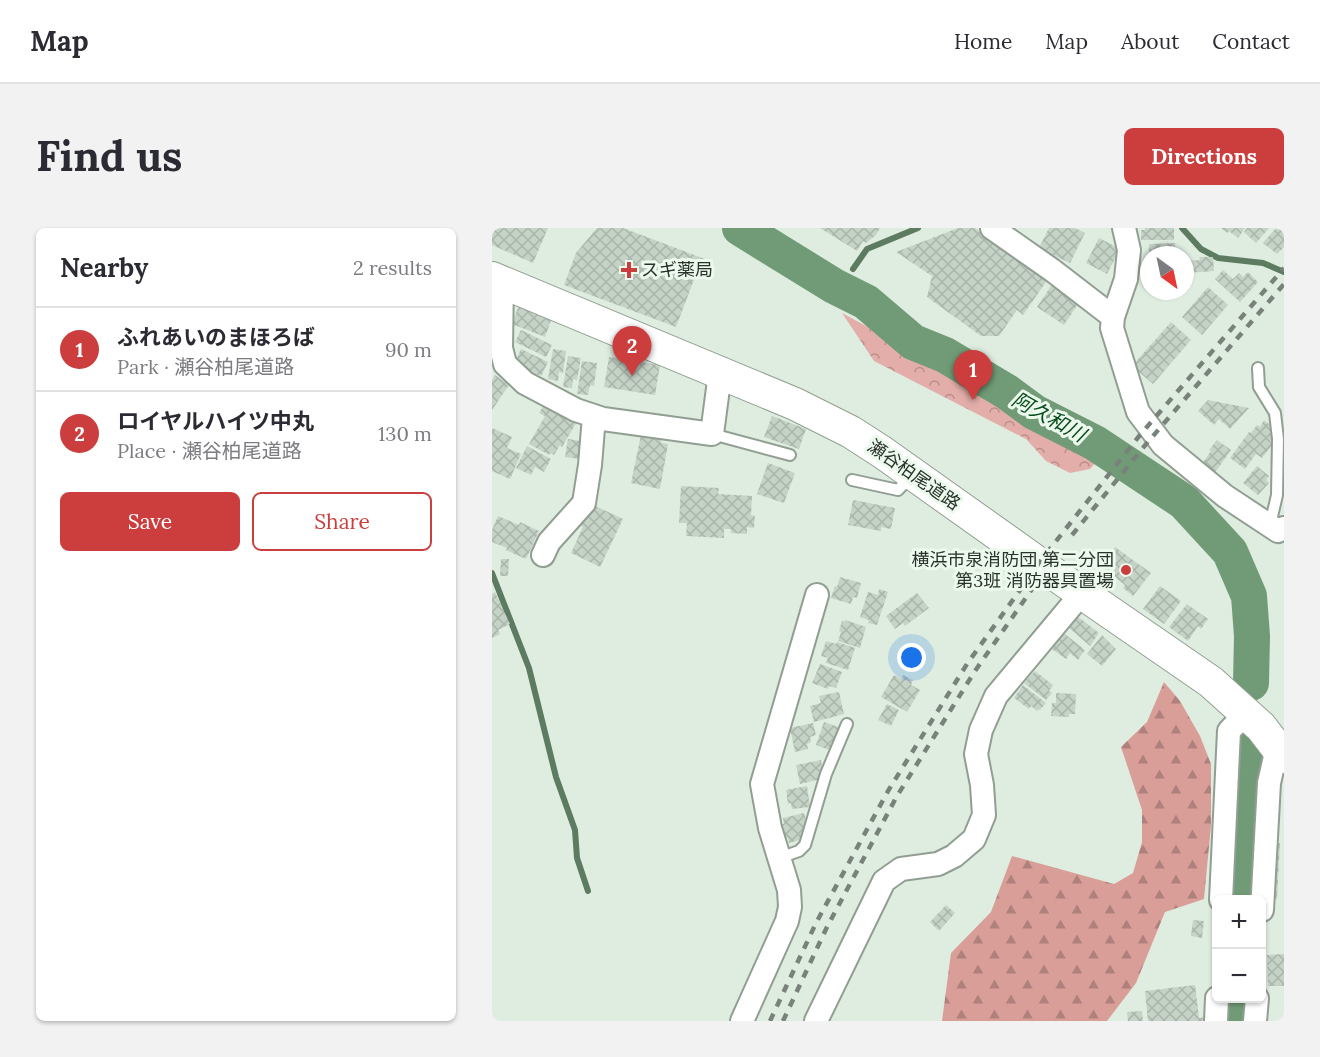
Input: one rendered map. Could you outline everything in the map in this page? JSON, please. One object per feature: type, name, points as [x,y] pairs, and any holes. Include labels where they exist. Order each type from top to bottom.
[{"type":"main road","name":"瀬谷柏尾道路","points":[[497,280],[795,404],[851,432],[1211,682],[1270,732]]},
{"type":"street","points":[[992,228],[1113,317]]},
{"type":"street","points":[[1124,228],[1129,250],[1126,279],[1113,317],[1112,328],[1137,412],[1163,445],[1183,463],[1225,496],[1277,527]]},
{"type":"street","points":[[497,280],[496,354],[525,383],[576,410],[603,419],[712,434],[720,373]]},
{"type":"street","points":[[543,555],[549,542],[584,503],[594,416]]},
{"type":"street","points":[[816,1021],[884,880],[901,869],[938,864],[954,856],[974,839],[984,815],[982,785],[976,754],[981,730],[996,696],[1082,593]]},
{"type":"street","points":[[742,1021],[787,921],[790,907],[789,890],[770,828],[762,784],[817,596]]},
{"type":"street","points":[[1221,895],[1228,730],[1270,732],[1263,895]]},
{"type":"street","points":[[1216,1021],[1217,1003]]},
{"type":"street","points":[[1255,1021],[1257,1003]]},
{"type":"lane","points":[[1258,368],[1259,387],[1275,413],[1278,439],[1277,527]]},
{"type":"lane","points":[[712,434],[790,455]]},
{"type":"lane","points":[[852,480],[898,490],[913,473]]},
{"type":"lane","points":[[779,858],[798,851],[806,845],[826,774],[847,724]]},
{"type":"green space","points":[[842,313],[927,359],[1098,460],[1090,469],[1070,473],[1046,461],[1026,439],[874,361]]},
{"type":"green space","points":[[1164,682],[1180,701],[1200,736],[1211,764],[1211,826],[1204,899],[1165,912],[1136,983],[1107,1021],[942,1021],[951,953],[991,912],[1012,856],[1114,884],[1133,873],[1142,842],[1142,810],[1121,747],[1147,722]]},
{"type":"building","points":[[492,228],[548,228],[533,263],[492,245]]},
{"type":"building","points":[[597,228],[623,228],[710,261],[705,275],[697,272],[676,327],[564,285],[576,253]]},
{"type":"building","points":[[820,228],[880,228],[876,235],[866,243],[863,241],[857,251]]},
{"type":"building","points":[[958,228],[975,228],[1048,279],[1023,315],[1017,310],[999,336],[981,336],[927,297],[932,276],[896,252]]},
{"type":"building","points":[[1049,228],[1075,228],[1085,233],[1070,263],[1039,248]]},
{"type":"building","points":[[1174,228],[1174,240],[1141,240],[1141,230]]},
{"type":"building","points":[[1221,228],[1245,228],[1238,238]]},
{"type":"building","points":[[1247,228],[1269,228],[1256,243],[1244,232]]},
{"type":"building","points":[[1276,228],[1278,230],[1284,228],[1284,247],[1277,254],[1263,243]]},
{"type":"building","points":[[1099,238],[1120,249],[1107,274],[1086,263]]},
{"type":"building","points":[[1175,243],[1175,246],[1149,246],[1149,244]]},
{"type":"building","points":[[1199,257],[1213,257],[1214,271],[1194,272],[1194,260],[1200,260]]},
{"type":"building","points":[[1223,270],[1233,279],[1239,273],[1243,277],[1248,272],[1258,282],[1240,302],[1215,279]]},
{"type":"building","points":[[1055,280],[1082,298],[1064,325],[1037,307]]},
{"type":"building","points":[[1208,287],[1228,305],[1202,335],[1182,317]]},
{"type":"building","points":[[519,305],[552,318],[545,337],[512,324]]},
{"type":"building","points":[[1171,322],[1191,340],[1153,384],[1132,366]]},
{"type":"building","points":[[521,330],[552,345],[546,357],[515,342]]},
{"type":"building","points":[[521,349],[548,362],[541,376],[515,362]]},
{"type":"building","points":[[553,349],[566,351],[563,373],[559,372],[558,381],[548,379]]},
{"type":"building","points":[[568,356],[581,358],[577,380],[573,379],[572,388],[563,387]]},
{"type":"building","points":[[609,357],[660,365],[655,395],[604,387]]},
{"type":"building","points":[[582,361],[597,363],[594,386],[590,385],[588,395],[577,394]]},
{"type":"building","points":[[495,375],[509,385],[492,410],[492,380]]},
{"type":"building","points":[[1208,400],[1249,408],[1230,429],[1219,419],[1214,425],[1198,411]]},
{"type":"building","points":[[546,402],[578,420],[562,447],[560,445],[554,455],[550,453],[549,455],[529,444],[545,416],[539,413]]},
{"type":"building","points":[[772,416],[806,429],[799,449],[764,437]]},
{"type":"building","points":[[1264,420],[1274,428],[1270,433],[1274,436],[1270,442],[1273,444],[1262,458],[1256,454],[1245,469],[1230,458],[1249,432],[1251,433],[1257,425],[1260,427]]},
{"type":"building","points":[[492,428],[512,437],[507,448],[521,454],[510,479],[492,471]]},
{"type":"building","points":[[641,435],[661,439],[661,443],[668,444],[660,489],[631,483]]},
{"type":"building","points":[[568,439],[581,441],[579,459],[565,457]]},
{"type":"building","points":[[1217,440],[1231,450],[1214,474],[1201,465]]},
{"type":"building","points":[[527,446],[551,459],[544,472],[535,467],[531,475],[516,468]]},
{"type":"building","points":[[768,463],[795,473],[784,503],[757,494]]},
{"type":"building","points":[[1257,466],[1269,476],[1266,480],[1269,483],[1258,495],[1243,483]]},
{"type":"building","points":[[681,486],[719,488],[718,494],[752,496],[751,515],[755,516],[754,528],[747,527],[747,534],[731,533],[731,529],[724,529],[724,538],[686,536],[687,523],[679,523]]},
{"type":"building","points":[[853,500],[895,508],[891,529],[881,527],[881,531],[848,525]]},
{"type":"building","points":[[589,503],[623,519],[600,567],[571,553],[583,527],[579,525]]},
{"type":"building","points":[[498,516],[519,525],[520,522],[539,531],[526,559],[492,542],[492,530]]},
{"type":"building","name":"横浜市泉消防団 第二分団 第3班 消防器具置場","points":[[1115,547],[1151,573],[1133,596],[1123,588],[1125,585],[1101,566]]},
{"type":"building","points":[[501,559],[509,559],[508,576],[500,576]]},
{"type":"building","points":[[840,577],[861,583],[857,598],[853,597],[851,604],[831,598]]},
{"type":"building","points":[[1160,586],[1181,601],[1164,624],[1143,609]]},
{"type":"building","points":[[879,589],[888,592],[877,625],[868,623],[869,620],[860,617],[868,592],[878,595]]},
{"type":"building","points":[[495,592],[510,624],[498,630],[500,634],[492,638],[492,594]]},
{"type":"building","points":[[917,593],[929,608],[905,626],[903,623],[895,629],[886,616]]},
{"type":"building","points":[[1187,604],[1208,619],[1201,629],[1198,626],[1188,641],[1169,627]]},
{"type":"building","points":[[1077,616],[1099,633],[1090,646],[1068,627]]},
{"type":"building","points":[[842,621],[866,627],[860,648],[838,641]]},
{"type":"building","points":[[1061,631],[1085,650],[1078,660],[1070,653],[1066,659],[1049,647]]},
{"type":"building","points":[[1102,635],[1116,649],[1102,666],[1087,654]]},
{"type":"building","points":[[826,641],[855,648],[848,670],[826,663],[828,658],[821,656]]},
{"type":"building","points":[[820,664],[842,672],[836,688],[829,686],[828,689],[812,683]]},
{"type":"building","points":[[1035,671],[1053,685],[1049,691],[1052,693],[1046,700],[1024,683]]},
{"type":"building","points":[[894,675],[901,679],[903,675],[913,680],[911,685],[920,690],[907,712],[881,697]]},
{"type":"building","points":[[1023,685],[1046,703],[1040,710],[1037,711],[1031,706],[1029,709],[1014,698]]},
{"type":"building","points":[[839,692],[844,714],[814,722],[810,706],[821,703],[819,696]]},
{"type":"building","points":[[1056,693],[1076,694],[1075,714],[1069,714],[1069,717],[1051,716],[1052,703],[1056,703]]},
{"type":"building","points":[[887,704],[899,710],[891,726],[878,720]]},
{"type":"building","points":[[824,722],[841,728],[832,751],[816,745]]},
{"type":"building","points":[[813,723],[816,735],[810,737],[811,742],[807,744],[808,749],[795,752],[790,728]]},
{"type":"building","points":[[821,760],[823,771],[819,771],[821,779],[800,784],[796,765]]},
{"type":"building","points":[[807,786],[810,807],[792,809],[791,803],[788,804],[786,790]]},
{"type":"building","points":[[804,813],[808,828],[803,839],[789,843],[788,838],[785,839],[783,818]]},
{"type":"building","points":[[1273,843],[1280,843],[1277,899],[1270,898]]},
{"type":"building","points":[[946,905],[955,913],[939,931],[930,922]]},
{"type":"building","points":[[1193,920],[1204,921],[1202,938],[1191,936]]},
{"type":"building","points":[[1284,954],[1284,986],[1268,986],[1267,955]]},
{"type":"building","points":[[1195,985],[1199,1018],[1207,1017],[1207,1021],[1148,1021],[1145,991]]},
{"type":"building","points":[[1142,1011],[1143,1021],[1128,1021],[1127,1012]]},
{"type":"waterway","name":"阿久和川","points":[[740,228],[834,286],[866,302],[913,342],[945,355],[1007,392],[1034,412],[1095,443],[1184,502],[1230,552],[1249,596],[1252,636],[1251,683]]},
{"type":"waterway","points":[[853,269],[867,249],[918,228]]},
{"type":"waterway","points":[[1182,228],[1201,249],[1218,258],[1263,263],[1284,272]]},
{"type":"waterway","points":[[841,289],[847,279]]},
{"type":"waterway","points":[[492,573],[529,668],[556,777],[575,830],[577,858],[588,891]]},
{"type":"waterway","name":"阿久和川","points":[[1235,895],[1247,751]]},
{"type":"waterway","name":"阿久和川","points":[[1231,1021],[1233,1003]]},
{"type":"railway","points":[[770,1021],[816,923],[888,791],[967,664],[1045,555],[1140,435],[1284,268]]},
{"type":"railway","points":[[1072,535],[1147,443],[1284,284]]},
{"type":"railway","points":[[783,1021],[827,927],[897,796],[975,671],[1048,566]]},
{"type":"place","name":"スギ薬局","points":[[629,270]]},
{"type":"place","name":"ロイヤルハイツ中丸","points":[[632,376]]},
{"type":"place","name":"ふれあいのまほろば","points":[[973,400]]},
{"type":"place","name":"横浜市泉消防団 第二分団 第3班 消防器具置場","points":[[1126,570]]}]
